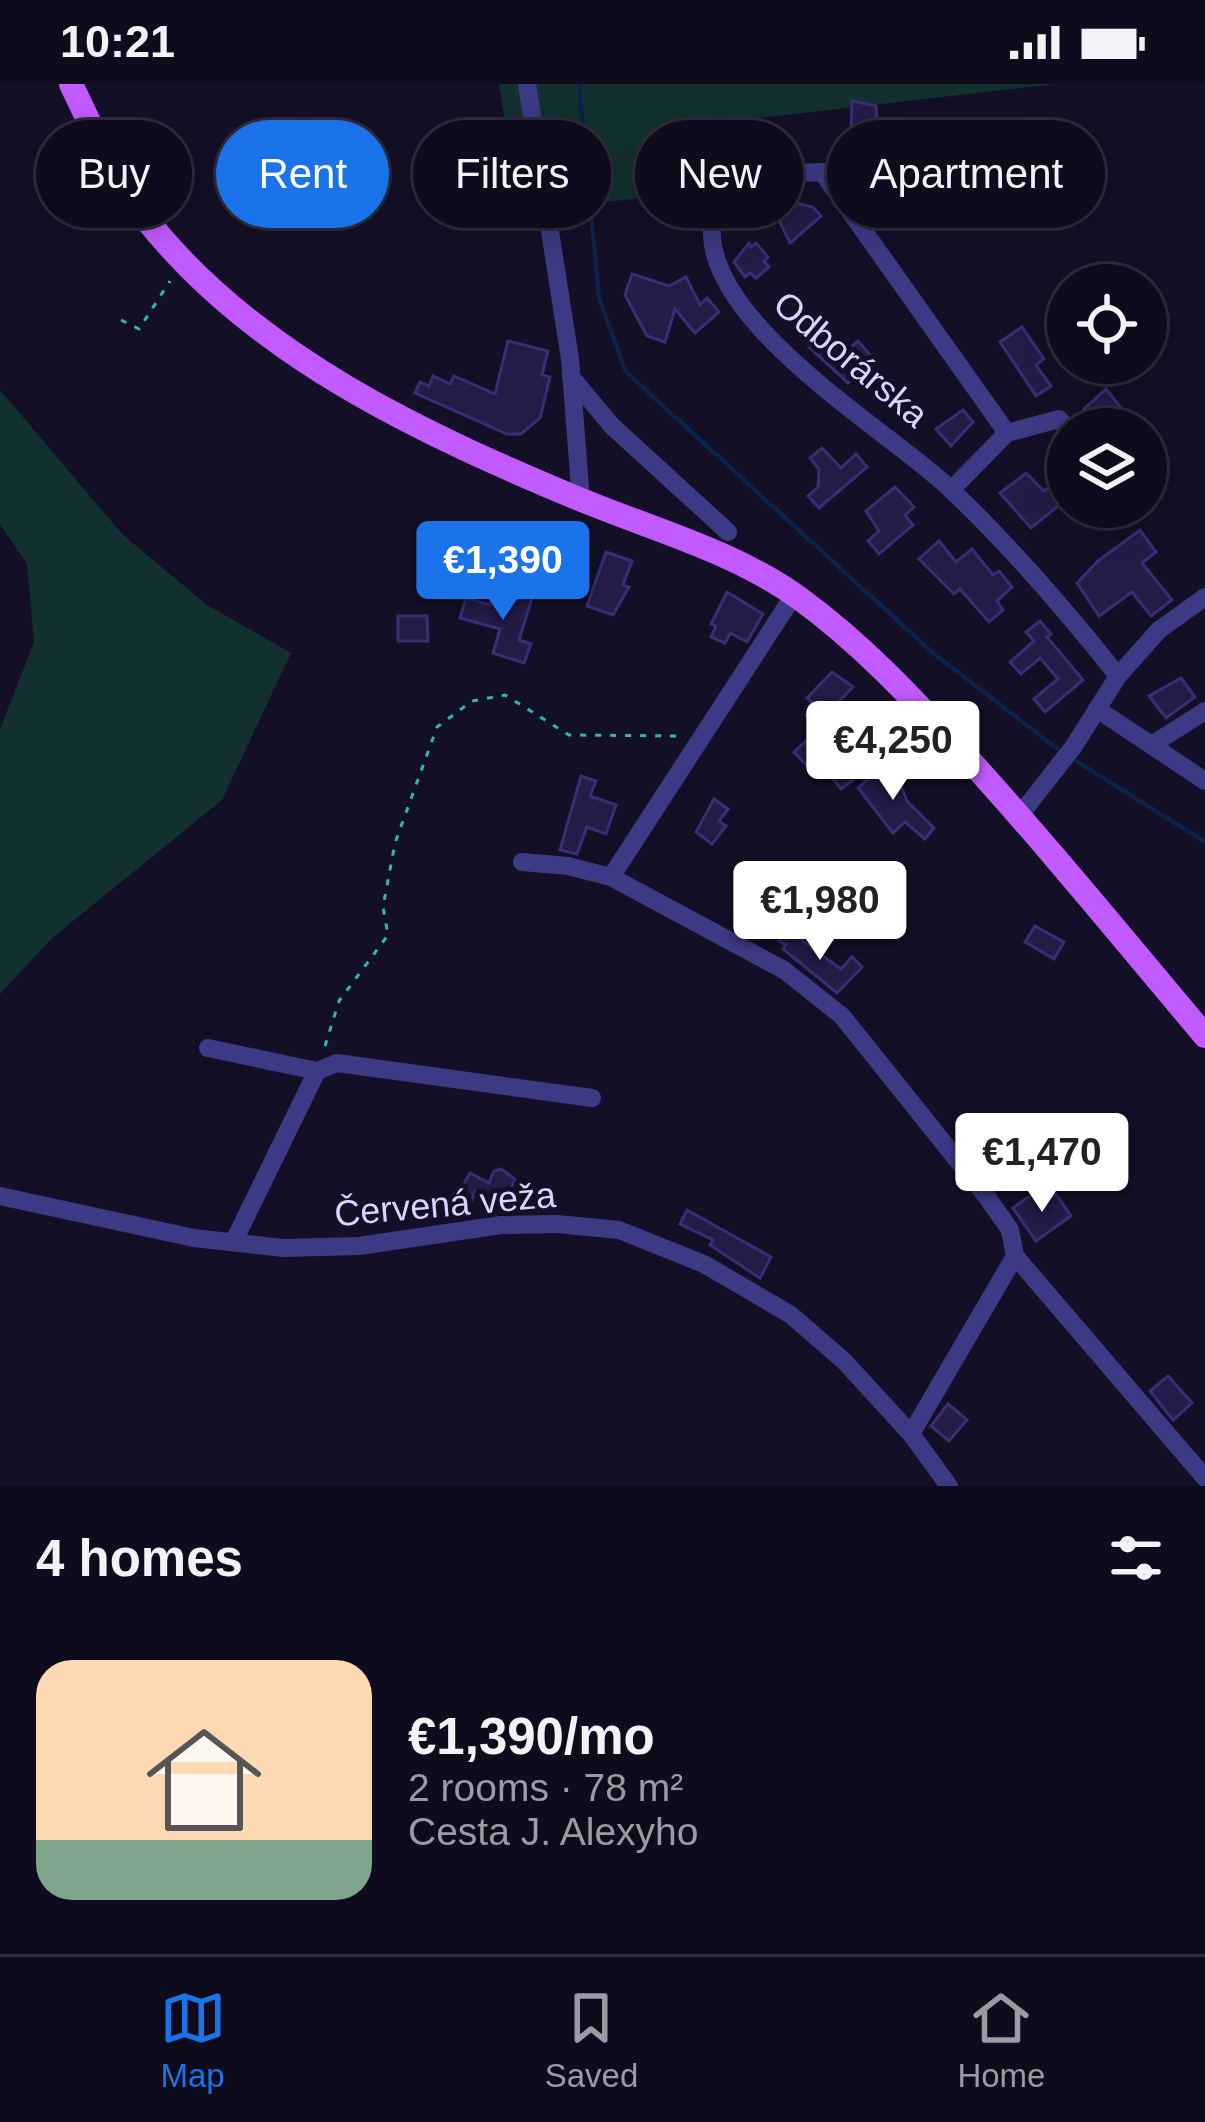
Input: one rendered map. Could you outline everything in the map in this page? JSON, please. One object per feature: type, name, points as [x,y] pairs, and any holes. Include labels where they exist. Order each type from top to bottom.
[{"type":"main road","points":[[71,84],[105,157],[146,219],[215,292],[289,350],[398,417],[581,500],[725,557],[794,595],[871,653],[1020,815],[1205,1036]]},
{"type":"lane","points":[[527,84],[572,377],[581,500]]},
{"type":"lane","name":"Odborárska","points":[[1007,433],[822,172],[741,180],[723,191],[713,218],[715,260],[732,299],[797,365],[902,444],[951,490],[1044,582],[1118,676]]},
{"type":"lane","points":[[572,377],[612,426],[728,532]]},
{"type":"lane","points":[[951,490],[1007,433],[1047,422]]},
{"type":"lane","points":[[611,877],[794,595]]},
{"type":"lane","points":[[1020,815],[1058,769],[1118,676],[1159,630],[1205,597]]},
{"type":"lane","points":[[1097,709],[1205,782]]},
{"type":"lane","points":[[1153,744],[1205,711]]},
{"type":"lane","points":[[522,862],[568,866],[611,877],[784,970],[842,1016],[987,1197],[1010,1230],[1015,1256],[1205,1478]]},
{"type":"lane","points":[[208,1048],[316,1070],[337,1063],[592,1098]]},
{"type":"lane","points":[[234,1241],[316,1070]]},
{"type":"lane","name":"Červená veža","points":[[0,1196],[194,1238],[283,1248],[359,1246],[501,1225],[556,1224],[619,1231],[704,1264],[791,1315],[844,1361],[949,1486]]},
{"type":"lane","points":[[910,1434],[1015,1256]]},
{"type":"path","points":[[121,320],[139,329],[156,296],[187,262]]},
{"type":"path","points":[[316,1070],[339,1001],[388,935],[383,907],[394,843],[437,727],[472,701],[506,695],[569,735],[698,739]]},
{"type":"green space","points":[[499,84],[1056,84],[743,120],[635,120],[635,199],[611,201],[611,120],[505,120]]},
{"type":"green space","points":[[0,390],[123,535],[207,605],[291,653],[222,800],[51,939],[0,994],[0,729],[34,642],[27,564],[0,524]]},
{"type":"building","points":[[852,101],[876,106],[877,120],[851,120]]},
{"type":"building","points":[[803,205],[813,207],[821,216],[790,243],[783,228],[803,228]]},
{"type":"building","points":[[749,243],[751,247],[756,243],[768,257],[764,261],[769,267],[756,278],[750,273],[745,277],[734,262]]},
{"type":"building","points":[[632,274],[669,286],[686,277],[700,305],[707,298],[719,312],[695,333],[675,309],[665,342],[647,336],[625,295]]},
{"type":"building","points":[[1022,327],[1044,359],[1036,365],[1051,386],[1036,396],[1000,342]]},
{"type":"building","points":[[824,334],[842,355],[858,341],[875,360],[848,383],[809,347]]},
{"type":"building","points":[[508,341],[548,351],[542,375],[550,377],[540,418],[521,434],[507,434],[415,393],[420,382],[429,386],[433,376],[450,384],[454,376],[495,394]]},
{"type":"building","points":[[1106,389],[1121,408],[1085,408]]},
{"type":"building","points":[[963,410],[973,422],[951,446],[936,429]]},
{"type":"building","points":[[822,448],[841,468],[856,454],[867,467],[819,508],[808,496],[818,487],[819,469],[810,458]]},
{"type":"building","points":[[1026,473],[1047,489],[1047,515],[1031,528],[1000,493]]},
{"type":"building","points":[[895,487],[914,507],[905,515],[913,525],[879,554],[868,541],[879,531],[866,511]]},
{"type":"building","points":[[1140,530],[1156,552],[1142,563],[1172,600],[1151,616],[1132,592],[1099,616],[1077,583]]},
{"type":"building","points":[[939,541],[956,562],[972,549],[993,575],[999,571],[1012,587],[997,601],[1003,610],[989,622],[960,589],[954,594],[919,559]]},
{"type":"building","points":[[606,552],[632,561],[623,585],[629,587],[613,615],[587,606]]},
{"type":"building","points":[[513,592],[532,598],[519,640],[531,644],[524,663],[493,653],[500,629],[460,618],[466,598],[490,605],[492,598],[510,603]]},
{"type":"building","points":[[727,592],[763,614],[747,642],[730,633],[725,643],[711,637],[716,626],[711,624]]},
{"type":"building","points":[[398,616],[427,616],[428,641],[398,641]]},
{"type":"building","points":[[1040,621],[1051,634],[1047,637],[1083,680],[1045,712],[1034,699],[1058,679],[1040,658],[1021,674],[1010,662],[1034,641],[1026,632]]},
{"type":"building","points":[[832,672],[853,687],[827,714],[847,735],[832,749],[857,777],[841,789],[819,762],[811,770],[794,752],[820,728],[806,715],[815,706],[807,698]]},
{"type":"building","points":[[1181,678],[1195,697],[1166,718],[1149,696]]},
{"type":"building","points":[[884,765],[900,783],[907,801],[934,828],[925,839],[905,822],[893,833],[858,788]]},
{"type":"building","points":[[581,776],[596,781],[590,796],[616,805],[606,834],[587,827],[577,854],[560,850]]},
{"type":"building","points":[[714,799],[728,809],[719,821],[726,826],[712,844],[696,832]]},
{"type":"building","points":[[1035,926],[1064,942],[1054,959],[1025,942]]},
{"type":"building","points":[[786,929],[841,969],[852,957],[862,967],[837,993],[783,949],[786,945],[779,941]]},
{"type":"building","points":[[501,1169],[515,1179],[509,1193],[542,1201],[538,1211],[511,1207],[475,1192],[470,1204],[456,1198],[470,1173],[489,1183],[494,1171]]},
{"type":"building","points":[[1035,1192],[1043,1203],[1056,1194],[1071,1216],[1036,1241],[1013,1208]]},
{"type":"building","points":[[687,1210],[771,1257],[760,1278],[710,1245],[713,1240],[680,1224]]},
{"type":"building","points":[[1168,1376],[1192,1403],[1173,1420],[1150,1391]]},
{"type":"building","points":[[948,1404],[967,1420],[949,1441],[931,1426]]},
{"type":"waterway","points":[[579,84],[599,298],[626,372],[933,653],[1063,753]]},
{"type":"waterway","points":[[1073,759],[1205,842]]}]
